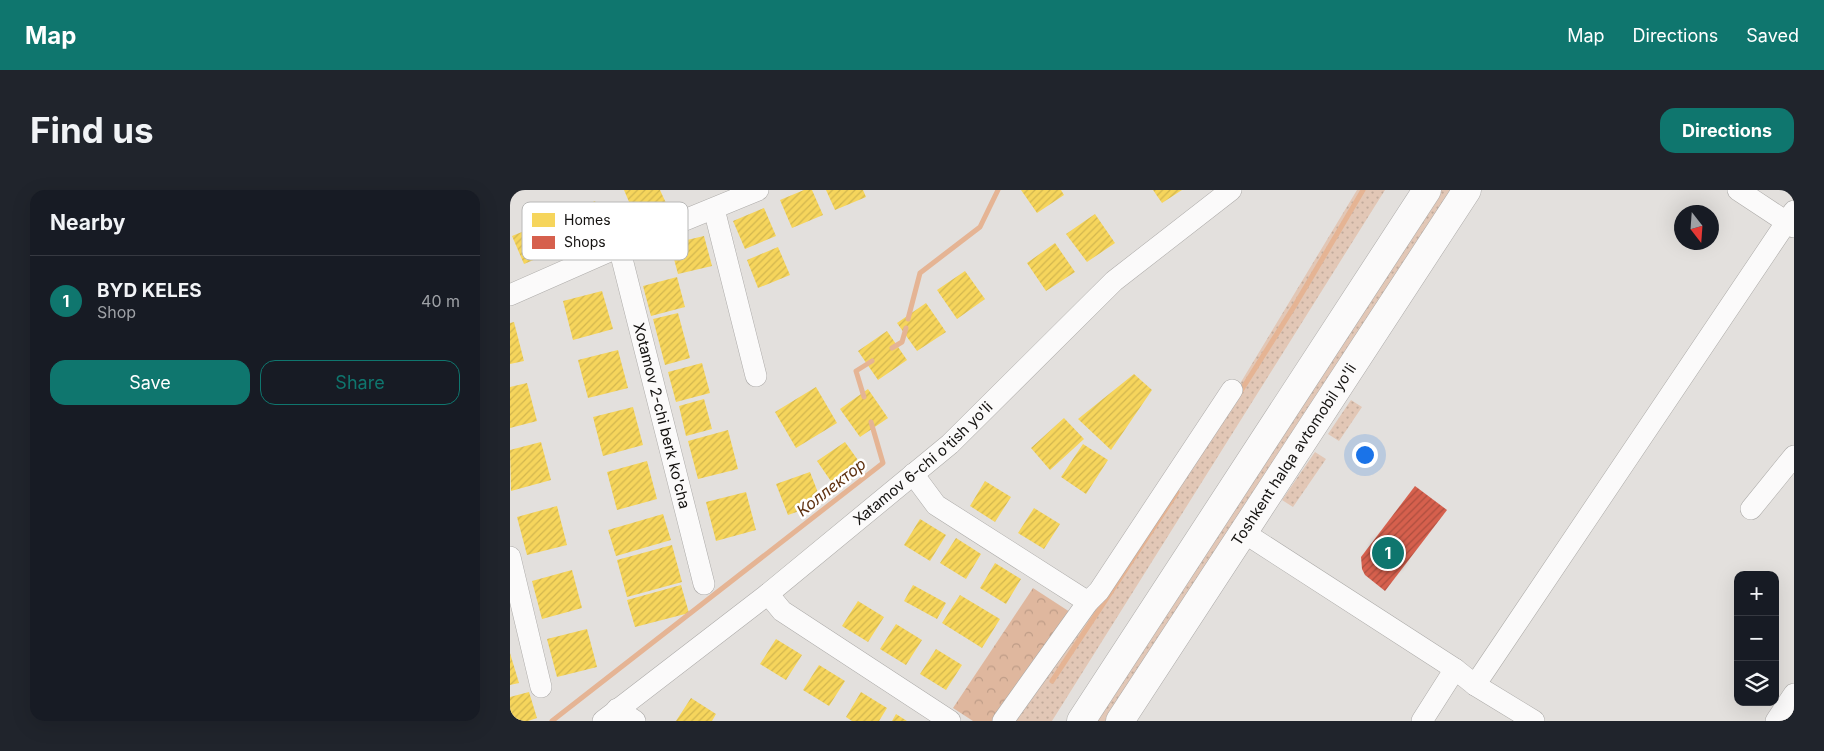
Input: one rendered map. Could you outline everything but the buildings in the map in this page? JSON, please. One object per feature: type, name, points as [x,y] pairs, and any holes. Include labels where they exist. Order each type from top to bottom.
[{"type":"highway","points":[[1081,721],[1427,190]]},
{"type":"highway","name":"Toshkent halqa avtomobil yo'li","points":[[1120,721],[1467,190]]},
{"type":"street","points":[[688,219],[758,190]]},
{"type":"street","name":"Xatamov 6-chi o'tish yo'li","points":[[610,715],[768,594],[950,444],[1114,281],[1231,190]]},
{"type":"street","points":[[1475,685],[1792,220],[1738,190]]},
{"type":"street","points":[[714,209],[756,376]]},
{"type":"street","points":[[510,295],[589,260]]},
{"type":"street","name":"Xotamov 2-chi berk ko'cha","points":[[621,260],[704,584]]},
{"type":"street","points":[[1003,721],[1088,602],[1099,591],[1232,390]]},
{"type":"street","points":[[1751,509],[1794,456]]},
{"type":"street","points":[[913,474],[936,505],[1088,602]]},
{"type":"street","points":[[1244,532],[1455,669],[1475,685],[1534,721]]},
{"type":"street","points":[[510,557],[541,687]]},
{"type":"street","points":[[768,594],[782,610],[950,721]]},
{"type":"street","points":[[1422,721],[1455,669]]},
{"type":"street","points":[[1776,721],[1794,694]]},
{"type":"street","points":[[610,715],[635,721]]},
{"type":"shaded area","points":[[1357,190],[1385,190],[1052,721],[1012,721],[1238,387]]},
{"type":"shaded area","points":[[1441,190],[1452,190],[1105,721],[1094,721]]},
{"type":"shaded area","points":[[1351,400],[1362,407],[1339,441],[1328,434]]},
{"type":"shaded area","points":[[1315,452],[1326,459],[1293,507],[1282,500]]},
{"type":"green space","points":[[1033,588],[1070,612],[997,721],[973,721],[953,708]]},
{"type":"waterway","name":"Коллектор","points":[[908,319],[920,273],[980,227],[998,190]]},
{"type":"waterway","points":[[1239,394],[1295,305],[1363,190]]},
{"type":"waterway","name":"Коллектор","points":[[892,348],[902,342],[906,328]]},
{"type":"waterway","name":"Коллектор","points":[[864,397],[856,371],[872,361]]},
{"type":"waterway","name":"Коллектор","points":[[552,721],[883,463],[871,422]]},
{"type":"waterway","points":[[1052,681],[1177,492]]},
{"type":"place","name":"BYD KELES","points":[[1388,553]]}]
